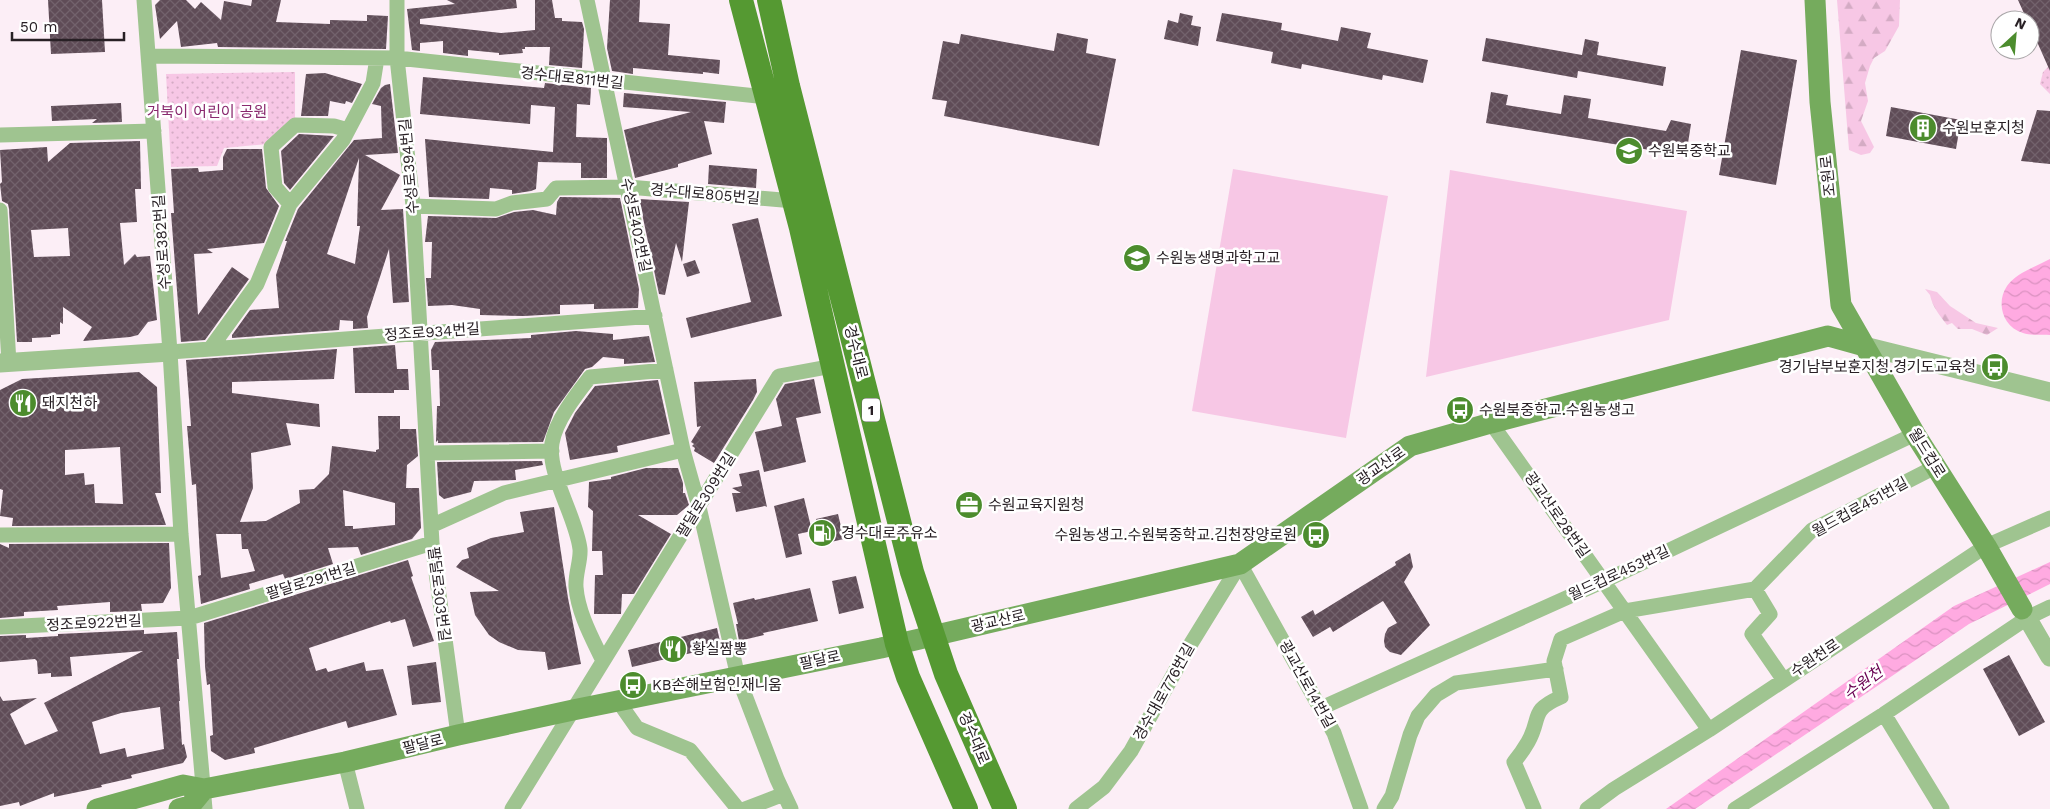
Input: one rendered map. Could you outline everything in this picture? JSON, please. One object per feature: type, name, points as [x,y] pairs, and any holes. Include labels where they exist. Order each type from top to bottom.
[{"type":"main road","name":"경수대로","points":[[741,0],[794,201],[897,644],[908,677],[966,809]]},
{"type":"main road","name":"경수대로","points":[[769,0],[790,95],[912,572],[946,674],[1005,809]]},
{"type":"main road","name":"조원로","points":[[1814,0],[1820,102],[1841,305],[1864,346]]},
{"type":"main road","name":"광교산로","points":[[934,636],[1240,564],[1410,446],[1828,336],[1864,346]]},
{"type":"main road","name":"월드컵로","points":[[1864,346],[1915,434],[1990,552],[2025,613]]},
{"type":"main road","name":"팔달로","points":[[97,809],[183,785],[205,799],[345,762],[458,735],[934,636]]},
{"type":"main road","points":[[178,809],[205,799]]},
{"type":"street","name":"수성로382번길","points":[[144,0],[170,352]]},
{"type":"street","name":"수성로394번길","points":[[397,0],[397,58],[413,206],[420,333]]},
{"type":"street","name":"수성로402번길","points":[[588,0],[683,450],[699,507],[738,677],[784,794],[792,809]]},
{"type":"street","name":"경수대로811번길","points":[[149,56],[397,58],[766,97]]},
{"type":"street","points":[[210,349],[257,284],[290,204],[343,140],[373,83],[377,58]]},
{"type":"street","points":[[290,204],[275,187],[271,147],[295,124],[334,126],[348,130]]},
{"type":"street","points":[[0,135],[154,131]]},
{"type":"street","name":"경수대로805번길","points":[[413,206],[496,209],[512,203],[547,199],[556,188],[628,187],[794,201]]},
{"type":"street","name":"정조로934번길","points":[[0,210],[4,363],[655,316]]},
{"type":"street","name":"팔달로303번길","points":[[420,333],[432,543],[458,735]]},
{"type":"street","name":"광교산로","points":[[1864,346],[2050,392]]},
{"type":"street","points":[[170,352],[181,534],[205,799]]},
{"type":"street","name":"팔달로309번길","points":[[512,809],[779,376],[833,366]]},
{"type":"street","points":[[603,662],[582,610],[576,586],[580,550],[572,518],[554,468],[552,442],[565,410],[590,377],[666,370]]},
{"type":"street","name":"광교산로28번길","points":[[1492,423],[1709,730]]},
{"type":"street","name":"월드컵로453번길","points":[[1321,708],[1604,581],[1915,434]]},
{"type":"street","points":[[431,526],[504,493],[683,450]]},
{"type":"street","points":[[428,453],[552,451]]},
{"type":"street","name":"월드컵로451번길","points":[[1754,589],[1812,530],[1935,467]]},
{"type":"street","name":"수원천로","points":[[1587,809],[1614,789],[1709,730],[1783,679],[1990,552],[2050,518]]},
{"type":"street","points":[[0,535],[181,534]]},
{"type":"street","name":"팔달로291번길","points":[[189,618],[432,543]]},
{"type":"street","name":"광교산로14번길","points":[[1240,564],[1334,732],[1361,809]]},
{"type":"street","name":"경수대로776번길","points":[[1076,809],[1104,788],[1131,751],[1187,650],[1240,564]]},
{"type":"street","points":[[1534,809],[1514,762],[1528,741],[1538,712],[1545,704],[1561,697],[1554,661],[1561,639],[1625,611],[1754,589],[1770,614],[1752,634],[1783,679]]},
{"type":"street","points":[[1735,809],[1884,714],[2025,613],[2050,607]]},
{"type":"street","points":[[2025,613],[2050,657]]},
{"type":"street","name":"정조로922번길","points":[[0,627],[189,618]]},
{"type":"street","points":[[1384,809],[1392,796],[1410,735],[1418,716],[1436,695],[1456,683],[1556,669]]},
{"type":"street","points":[[618,701],[637,728],[690,750],[738,809]]},
{"type":"street","points":[[1884,714],[1942,809]]},
{"type":"street","points":[[345,762],[357,809]]},
{"type":"street","points":[[745,809],[784,794]]},
{"type":"green space","points":[[1837,0],[1900,0],[1899,26],[1885,51],[1874,58],[1865,83],[1868,101],[1861,121],[1874,147],[1870,153],[1861,155],[1849,150]]},
{"type":"green space","points":[[2050,65],[2050,94],[2040,84],[2043,72]]},
{"type":"green space","name":"거북이 어린이 공원","points":[[295,72],[295,122],[268,144],[224,148],[217,166],[171,167],[166,74]]},
{"type":"green space","points":[[1233,169],[1388,196],[1346,438],[1192,411]]},
{"type":"green space","points":[[1450,170],[1687,211],[1669,320],[1426,377]]},
{"type":"green space","points":[[1925,289],[1937,292],[1950,306],[1976,323],[1998,328],[1987,335],[1972,329],[1958,329],[1952,323],[1947,325]]},
{"type":"water","points":[[2050,259],[2050,335],[2023,333],[2016,330],[2006,320],[2002,306],[2004,292],[2016,277]]},
{"type":"water","name":"수원천","points":[[2050,562],[2050,584],[1969,624],[1695,809],[1666,809],[1954,606]]},
{"type":"building","points":[[48,0],[102,0],[105,52],[51,54]]},
{"type":"building","points":[[160,0],[186,0],[195,9],[201,2],[221,20],[224,1],[251,6],[252,0],[281,0],[276,22],[330,24],[330,20],[367,21],[367,15],[388,16],[386,49],[218,47],[217,43],[181,47],[177,21],[160,39],[155,5]]},
{"type":"building","points":[[447,0],[516,0],[517,8],[420,19],[420,24],[501,33],[535,30],[535,0],[552,0],[555,18],[562,18],[562,21],[582,22],[584,29],[582,68],[549,65],[550,47],[525,47],[525,49],[522,49],[523,53],[499,55],[499,53],[468,50],[468,56],[443,53],[443,41],[420,43],[420,51],[412,50],[407,9],[455,4]]},
{"type":"building","points":[[610,0],[640,0],[639,22],[670,24],[668,55],[720,60],[719,74],[633,68],[633,74],[612,71],[607,48]]},
{"type":"building","points":[[2018,0],[2050,0],[2050,71],[2040,48],[2040,10],[2022,10]]},
{"type":"building","points":[[1180,13],[1193,16],[1191,25],[1201,27],[1198,46],[1164,39],[1168,20],[1178,23]]},
{"type":"building","points":[[1222,13],[1282,23],[1281,30],[1338,41],[1341,27],[1371,33],[1367,48],[1428,60],[1423,83],[1383,75],[1382,80],[1302,64],[1301,69],[1271,63],[1273,52],[1216,41]]},
{"type":"building","points":[[1057,33],[1088,39],[1086,53],[1116,59],[1099,146],[944,116],[947,101],[932,99],[943,41],[959,44],[961,34],[1054,51]]},
{"type":"building","points":[[1486,38],[1582,55],[1585,39],[1599,42],[1597,55],[1666,67],[1663,86],[1578,71],[1577,78],[1482,61]]},
{"type":"building","points":[[1741,50],[1797,60],[1776,185],[1719,175]]},
{"type":"building","points":[[325,73],[362,84],[352,103],[346,101],[345,104],[330,101],[328,116],[301,116],[306,74]]},
{"type":"building","points":[[423,77],[544,88],[545,83],[591,88],[590,105],[577,104],[576,137],[607,138],[607,178],[581,178],[581,163],[538,162],[536,189],[531,191],[512,194],[512,190],[490,188],[489,199],[429,197],[425,139],[553,152],[555,107],[531,105],[530,124],[420,114]]},
{"type":"building","points":[[390,84],[398,153],[365,155],[400,175],[381,210],[403,209],[409,302],[393,303],[389,249],[367,317],[368,328],[353,329],[353,321],[340,320],[339,330],[232,338],[232,335],[250,310],[279,308],[276,275],[287,241],[285,241],[298,209],[354,140],[382,138],[381,106],[372,104],[381,88]],"holes":[[[359,158],[357,226],[360,226],[355,264],[327,254]]]},
{"type":"building","points":[[1491,92],[1508,95],[1506,105],[1561,114],[1564,95],[1591,99],[1588,118],[1666,131],[1671,120],[1691,124],[1686,156],[1486,123]]},
{"type":"building","points":[[624,93],[726,102],[724,123],[704,121],[712,154],[678,164],[678,167],[635,178],[624,130],[691,112],[623,107]]},
{"type":"building","points":[[121,103],[122,122],[92,123],[97,119],[52,121],[51,106]]},
{"type":"building","name":"수원보훈지청","points":[[1891,107],[1961,120],[1956,149],[1886,136]]},
{"type":"building","points":[[2037,110],[2050,111],[2050,164],[2021,161]]},
{"type":"building","points":[[299,134],[334,136],[290,190],[284,183],[281,151]]},
{"type":"building","points":[[140,141],[141,189],[135,189],[137,222],[120,223],[124,265],[135,254],[137,257],[150,256],[157,320],[148,322],[138,335],[83,341],[92,327],[63,307],[63,324],[60,322],[60,334],[51,335],[51,337],[32,338],[32,342],[17,342],[9,209],[8,204],[2,201],[0,150],[47,147],[48,162],[70,143]],"holes":[[[68,228],[70,256],[34,257],[31,230]]]},
{"type":"building","points":[[227,149],[262,149],[266,188],[279,206],[264,243],[207,249],[213,253],[194,254],[198,315],[232,267],[249,279],[205,340],[181,342],[171,213],[174,213],[171,169],[198,168],[199,172],[223,170],[223,157]]},
{"type":"building","points":[[709,165],[757,169],[756,188],[708,184]]},
{"type":"building","points":[[560,197],[620,198],[639,289],[638,308],[594,309],[594,304],[560,305],[560,314],[524,316],[480,315],[480,309],[452,305],[428,306],[426,278],[431,278],[432,242],[425,242],[428,216],[496,218],[514,212],[533,210],[556,215],[557,202]]},
{"type":"building","points":[[639,199],[689,202],[682,262],[676,243],[665,295],[659,294]]},
{"type":"building","points":[[758,218],[782,316],[691,338],[686,318],[751,302],[732,224]]},
{"type":"building","points":[[695,260],[700,273],[687,277],[683,264]]},
{"type":"building","points":[[576,331],[613,334],[613,340],[649,336],[655,362],[624,364],[624,359],[603,357],[592,367],[585,369],[554,412],[543,442],[438,443],[438,440],[436,442],[437,406],[440,406],[439,370],[432,370],[431,350],[435,342],[531,338],[531,335]]},
{"type":"building","points":[[395,345],[397,369],[408,369],[409,390],[394,390],[394,393],[355,393],[353,348]]},
{"type":"building","points":[[337,349],[334,379],[232,382],[232,393],[319,404],[320,427],[286,423],[291,445],[251,453],[253,488],[240,522],[266,521],[300,503],[299,490],[314,489],[329,474],[332,446],[376,452],[379,449],[378,416],[400,416],[400,429],[416,429],[418,456],[407,465],[406,488],[419,488],[421,528],[412,539],[361,555],[358,547],[328,548],[333,564],[285,579],[283,574],[249,584],[250,589],[201,604],[198,576],[201,575],[196,484],[192,485],[187,426],[191,426],[186,360]],"holes":[[[343,490],[395,503],[395,525],[353,529],[353,526],[345,526]],[[216,534],[241,534],[242,549],[248,549],[255,571],[221,578]]]},
{"type":"building","points":[[139,372],[157,387],[161,493],[155,493],[166,525],[12,526],[13,518],[0,516],[3,490],[0,489],[0,390],[22,379]],"holes":[[[120,447],[123,504],[95,503],[94,484],[85,485],[84,473],[65,475],[65,450]]]},
{"type":"building","points":[[756,379],[757,392],[753,400],[714,463],[694,451],[695,448],[692,446],[694,444],[691,442],[701,426],[697,427],[694,382]]},
{"type":"building","points":[[814,379],[821,413],[796,418],[806,462],[764,472],[755,432],[782,426],[776,399],[785,384]]},
{"type":"building","points":[[658,380],[670,434],[617,446],[618,452],[570,460],[565,433],[575,413],[595,386]]},
{"type":"building","points":[[542,461],[543,465],[515,470],[516,480],[474,481],[471,492],[444,499],[439,495],[437,462]]},
{"type":"building","points":[[646,468],[678,468],[683,483],[683,493],[685,493],[689,505],[677,515],[638,515],[671,534],[634,594],[622,594],[621,614],[594,614],[595,575],[603,575],[602,551],[592,551],[593,511],[588,507],[589,482],[611,479],[611,477]]},
{"type":"building","points":[[759,470],[767,507],[736,512],[732,493],[741,493],[732,488],[742,486],[739,474]]},
{"type":"building","points":[[804,498],[812,531],[798,534],[802,554],[786,558],[774,506]]},
{"type":"building","points":[[554,507],[568,598],[581,664],[548,670],[545,652],[518,650],[499,642],[489,635],[475,615],[470,592],[499,591],[456,567],[462,560],[469,558],[467,548],[491,538],[524,532],[520,512]]},
{"type":"building","points":[[838,514],[844,539],[822,544],[816,519]]},
{"type":"building","points":[[169,543],[171,588],[163,603],[141,604],[142,611],[110,612],[110,602],[57,606],[58,610],[24,612],[24,616],[0,618],[0,544],[9,548],[9,544]]},
{"type":"building","points":[[1410,553],[1413,567],[1404,582],[1430,625],[1401,655],[1390,652],[1385,647],[1385,634],[1388,628],[1397,623],[1383,601],[1333,632],[1330,627],[1313,637],[1301,617],[1313,610],[1315,615],[1396,565],[1395,562]]},
{"type":"building","points":[[408,560],[413,576],[411,577],[434,641],[413,647],[405,619],[391,623],[390,621],[309,648],[316,671],[326,668],[328,672],[364,662],[366,671],[383,669],[397,715],[348,728],[346,721],[254,748],[255,753],[225,760],[211,751],[210,736],[213,735],[210,684],[207,685],[205,666],[204,623]]},
{"type":"building","points":[[856,576],[864,608],[839,614],[832,581]]},
{"type":"building","points":[[810,588],[818,621],[763,633],[764,635],[739,641],[736,624],[738,624],[733,603]]},
{"type":"building","points":[[717,628],[721,646],[632,667],[628,650]]},
{"type":"building","points":[[144,630],[144,634],[177,632],[182,745],[184,744],[187,757],[183,763],[131,775],[132,778],[101,785],[102,787],[54,797],[54,793],[20,806],[19,802],[0,806],[0,696],[3,701],[37,698],[10,714],[25,745],[58,731],[44,703],[143,651],[70,657],[72,676],[51,677],[51,673],[38,674],[37,661],[35,659],[0,662],[0,636],[26,635],[26,638],[58,636],[58,634]],"holes":[[[160,707],[164,749],[127,757],[125,748],[100,754],[92,722],[121,713]]]},
{"type":"building","points":[[2009,655],[2045,722],[2019,736],[1983,669]]},
{"type":"building","points":[[436,662],[441,702],[412,705],[407,666]]},
{"type":"place","name":"수원보훈지청","points":[[1923,128]]},
{"type":"place","name":"수원북중학교","points":[[1629,151]]},
{"type":"place","name":"수원농생명과학고교","points":[[1137,258]]},
{"type":"place","name":"경기남부보훈지청.경기도교육청","points":[[1995,367]]},
{"type":"place","name":"돼지천하","points":[[23,403]]},
{"type":"place","name":"수원북중학교.수원농생고","points":[[1460,410]]},
{"type":"place","name":"수원교육지원청","points":[[969,505]]},
{"type":"place","name":"경수대로주유소","points":[[822,533]]},
{"type":"place","name":"수원농생고.수원북중학교.김천장양로원","points":[[1316,535]]},
{"type":"place","name":"황실짬뽕","points":[[673,649]]},
{"type":"place","name":"KB손해보험인재니움","points":[[633,685]]}]
